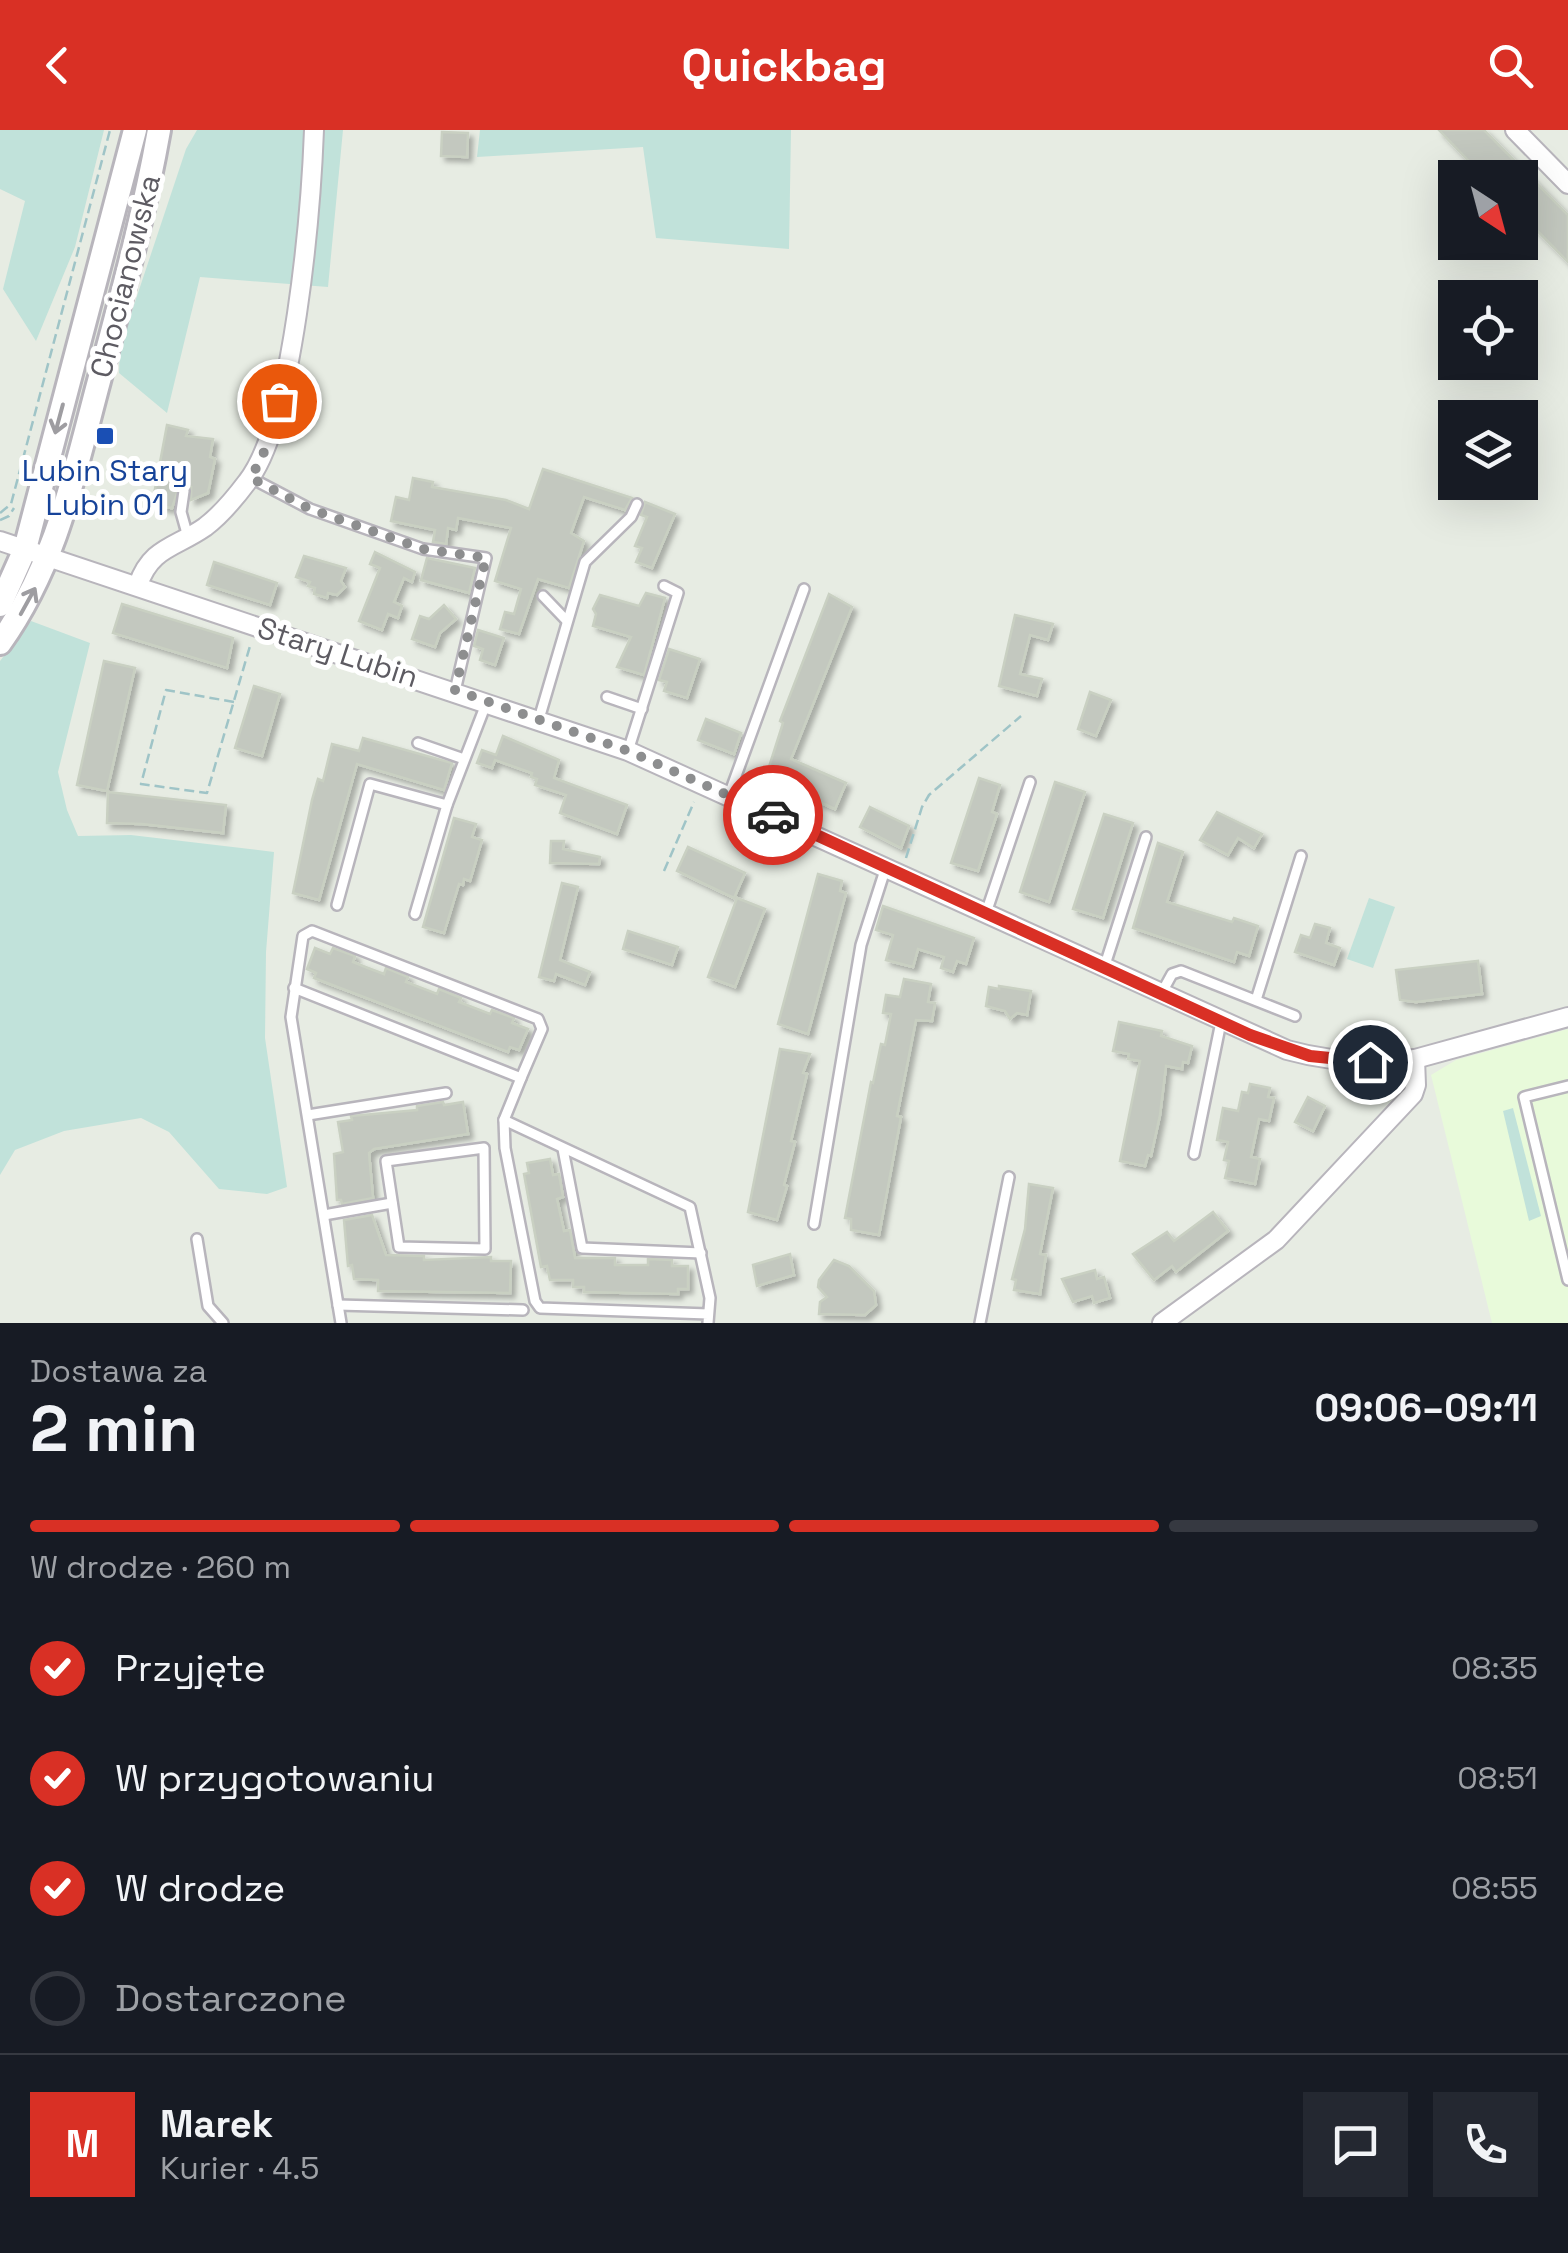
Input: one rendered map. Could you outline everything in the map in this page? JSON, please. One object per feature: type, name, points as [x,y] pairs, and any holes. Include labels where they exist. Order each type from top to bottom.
[{"type":"street","name":"Chocianowska","points":[[0,605],[25,549],[135,130]]},
{"type":"street","name":"Chocianowska","points":[[0,642],[30,598],[50,556],[132,258],[159,130]]},
{"type":"street","points":[[138,585],[149,561],[207,526],[251,478],[267,446],[300,295],[314,130]]},
{"type":"street","points":[[1514,130],[1568,184]]},
{"type":"street","name":"Stary Lubin","points":[[0,541],[628,751],[1221,1022],[1310,1056],[1370,1062],[1415,1059],[1568,1017]]},
{"type":"street","points":[[1162,1323],[1250,1262],[1304,1214],[1412,1094],[1416,1085],[1415,1059]]},
{"type":"lane","points":[[251,478],[310,509],[423,549],[486,558],[455,690]]},
{"type":"lane","points":[[184,491],[182,512],[188,537]]},
{"type":"lane","points":[[539,719],[585,562],[631,517],[638,504]]},
{"type":"lane","points":[[628,751],[678,593],[664,586]]},
{"type":"lane","points":[[729,795],[804,589]]},
{"type":"lane","points":[[543,596],[567,621]]},
{"type":"lane","points":[[606,697],[642,709]]},
{"type":"lane","points":[[415,914],[446,805],[487,701]]},
{"type":"lane","points":[[418,744],[464,759]]},
{"type":"lane","points":[[986,913],[1030,782]]},
{"type":"lane","points":[[338,905],[370,784],[446,805]]},
{"type":"lane","points":[[1104,968],[1146,837]]},
{"type":"lane","points":[[1256,1000],[1301,856]]},
{"type":"lane","points":[[814,1224],[861,945],[893,870]]},
{"type":"lane","points":[[342,1323],[290,1017],[299,944],[312,931],[538,1019],[542,1028],[504,1120],[505,1148],[535,1301],[540,1308],[708,1319],[710,1298],[690,1207],[504,1120]]},
{"type":"lane","points":[[1161,994],[1172,974],[1181,971],[1295,1016]]},
{"type":"lane","points":[[294,988],[521,1078]]},
{"type":"lane","points":[[1194,1154],[1221,1022]]},
{"type":"lane","points":[[1568,1086],[1524,1097],[1568,1280]]},
{"type":"lane","points":[[308,1115],[446,1093]]},
{"type":"lane","points":[[484,1148],[486,1249],[399,1246],[392,1203],[386,1162],[484,1148]]},
{"type":"lane","points":[[563,1149],[582,1248],[701,1253]]},
{"type":"lane","points":[[980,1323],[1010,1177]]},
{"type":"lane","points":[[324,1216],[392,1203]]},
{"type":"lane","points":[[197,1240],[208,1306],[223,1323]]},
{"type":"lane","points":[[338,1305],[523,1310]]},
{"type":"path","points":[[0,514],[11,504],[110,130]]},
{"type":"path","points":[[0,520],[9,516],[15,505]]},
{"type":"path","points":[[234,702],[166,690],[142,784],[207,793],[234,702],[256,625]]},
{"type":"path","points":[[893,870],[929,795],[1021,716]]},
{"type":"path","points":[[664,871],[703,783]]},
{"type":"shaded area","points":[[0,130],[104,130],[75,247],[36,341],[3,289],[25,201],[0,189]]},
{"type":"shaded area","points":[[197,130],[343,130],[328,287],[200,277],[167,413],[119,373],[120,347],[186,149]]},
{"type":"shaded area","points":[[480,130],[791,130],[789,249],[656,238],[643,147],[477,157]]},
{"type":"shaded area","points":[[31,621],[90,643],[58,772],[78,836],[131,835],[274,852],[266,952],[265,1038],[287,1187],[267,1194],[219,1189],[169,1132],[141,1118],[64,1131],[15,1150],[0,1175],[0,661]]},
{"type":"shaded area","points":[[1369,898],[1395,907],[1373,968],[1347,959]]},
{"type":"shaded area","points":[[1568,1029],[1568,1323],[1492,1323],[1431,1075],[1456,1060]]},
{"type":"shaded area","points":[[1513,1108],[1541,1216],[1529,1221],[1503,1111]]},
{"type":"building","points":[[1439,130],[1484,130],[1514,160],[1468,160]]},
{"type":"building","points":[[442,132],[468,133],[467,157],[441,156]]},
{"type":"building","points":[[1538,185],[1568,215],[1568,262],[1538,231]]},
{"type":"building","points":[[167,425],[188,430],[186,436],[213,439],[210,457],[215,459],[208,493],[191,500],[191,487],[180,484],[172,508],[152,505]]},
{"type":"building","points":[[543,469],[632,498],[625,510],[584,497],[571,533],[584,541],[569,588],[538,579],[519,634],[500,629],[505,612],[514,614],[521,589],[495,581],[511,528],[458,518],[456,530],[448,528],[446,544],[433,542],[435,530],[391,521],[396,497],[409,500],[413,478],[433,482],[432,487],[506,500],[529,509]]},
{"type":"building","points":[[645,502],[675,514],[652,568],[636,562],[642,548],[635,546],[647,517],[641,515]]},
{"type":"building","points":[[375,552],[415,572],[412,582],[404,578],[394,602],[402,606],[398,618],[388,614],[382,630],[359,621],[380,568],[370,564]]},
{"type":"building","points":[[304,556],[346,568],[341,581],[345,587],[337,595],[328,593],[327,598],[314,594],[315,588],[308,586],[310,582],[296,577]]},
{"type":"building","points":[[427,558],[475,568],[469,593],[421,580]]},
{"type":"building","points":[[214,562],[277,583],[270,605],[207,585]]},
{"type":"building","points":[[646,593],[665,598],[644,675],[617,667],[631,637],[593,626],[593,609],[600,595],[639,606]]},
{"type":"building","points":[[829,594],[852,607],[791,759],[846,783],[835,809],[799,793],[803,783],[768,770],[783,723],[780,721]]},
{"type":"building","points":[[122,604],[233,638],[227,668],[113,633]]},
{"type":"building","points":[[444,605],[456,619],[440,633],[435,647],[412,639],[420,616],[429,619]]},
{"type":"building","points":[[1015,615],[1053,624],[1048,640],[1030,635],[1020,674],[1042,679],[1037,696],[999,686]]},
{"type":"building","points":[[478,630],[504,638],[495,665],[480,660],[483,649],[474,646]]},
{"type":"building","points":[[669,649],[700,659],[687,698],[664,691],[667,682],[659,680]]},
{"type":"building","points":[[104,661],[135,668],[107,791],[77,785]]},
{"type":"building","points":[[254,686],[280,694],[262,756],[235,748]]},
{"type":"building","points":[[1090,692],[1111,700],[1096,736],[1078,729]]},
{"type":"building","points":[[706,719],[741,733],[734,754],[698,740]]},
{"type":"building","points":[[503,736],[559,760],[554,778],[627,805],[617,834],[560,813],[566,795],[535,785],[537,779],[531,777],[532,773],[495,760],[492,768],[477,763],[482,750],[496,755]]},
{"type":"building","points":[[363,738],[452,763],[444,790],[357,764],[319,900],[293,893],[312,800],[318,779],[323,781],[332,744],[359,751]]},
{"type":"building","points":[[979,778],[1000,785],[992,812],[997,814],[978,871],[951,863]]},
{"type":"building","points":[[1055,782],[1085,792],[1049,902],[1020,892]]},
{"type":"building","points":[[108,792],[226,805],[223,833],[107,823]]},
{"type":"building","points":[[870,807],[909,826],[901,848],[860,827]]},
{"type":"building","points":[[1217,812],[1262,834],[1254,848],[1238,838],[1228,855],[1200,840]]},
{"type":"building","points":[[1104,814],[1133,823],[1103,918],[1073,909]]},
{"type":"building","points":[[454,818],[476,824],[472,837],[482,840],[470,881],[464,879],[463,885],[459,884],[444,933],[423,927]]},
{"type":"building","points":[[551,841],[564,841],[563,849],[600,857],[599,864],[550,863]]},
{"type":"building","points":[[1158,843],[1183,852],[1167,902],[1258,926],[1249,956],[1237,952],[1234,962],[1133,928]]},
{"type":"building","points":[[688,847],[745,873],[734,898],[677,871]]},
{"type":"building","points":[[818,874],[842,881],[840,891],[846,893],[808,1034],[778,1024]]},
{"type":"building","points":[[562,883],[578,887],[560,960],[590,972],[585,985],[556,974],[554,981],[539,977]]},
{"type":"building","points":[[737,898],[765,909],[735,987],[708,977]]},
{"type":"building","points":[[883,906],[974,938],[966,964],[957,961],[953,972],[941,968],[944,957],[918,949],[913,967],[886,960],[893,935],[876,930]]},
{"type":"building","points":[[1315,924],[1330,928],[1326,943],[1340,948],[1334,965],[1295,952],[1301,935],[1310,938]]},
{"type":"building","points":[[628,931],[678,947],[672,965],[623,949]]},
{"type":"building","points":[[315,948],[330,954],[333,948],[355,956],[353,962],[368,968],[384,974],[386,968],[408,977],[406,982],[437,994],[439,989],[490,1014],[492,1010],[514,1018],[512,1023],[528,1029],[519,1050],[510,1047],[508,1052],[314,978],[316,973],[307,969]]},
{"type":"building","points":[[1478,961],[1482,994],[1416,1002],[1400,1000],[1396,970]]},
{"type":"building","points":[[904,979],[931,984],[928,1002],[935,1003],[932,1021],[916,1020],[879,1235],[851,1230],[851,1219],[845,1218],[871,1082],[891,1014],[883,1013],[886,995],[900,997]]},
{"type":"building","points":[[989,987],[1031,991],[1027,1015],[1017,1013],[1010,1019],[1005,1011],[986,1006]]},
{"type":"building","points":[[1119,1022],[1162,1031],[1161,1036],[1192,1046],[1188,1063],[1183,1062],[1182,1069],[1166,1066],[1160,1115],[1145,1166],[1120,1161],[1140,1061],[1113,1051]]},
{"type":"building","points":[[780,1049],[810,1054],[791,1141],[795,1142],[784,1185],[787,1186],[777,1220],[748,1212]]},
{"type":"building","points":[[1250,1084],[1270,1088],[1268,1097],[1274,1098],[1269,1121],[1259,1119],[1251,1157],[1260,1159],[1255,1184],[1225,1178],[1228,1142],[1217,1140],[1223,1108],[1238,1111],[1242,1092],[1248,1093]]},
{"type":"building","points":[[1308,1097],[1325,1106],[1313,1131],[1295,1122]]},
{"type":"building","points":[[463,1102],[468,1134],[374,1149],[369,1153],[373,1198],[342,1204],[337,1200],[334,1154],[343,1152],[338,1122],[352,1120],[351,1116],[417,1110],[417,1106]]},
{"type":"building","points":[[550,1159],[553,1175],[559,1174],[563,1197],[557,1199],[564,1231],[570,1230],[575,1258],[615,1258],[615,1265],[648,1265],[648,1259],[672,1260],[672,1266],[688,1266],[688,1289],[678,1289],[678,1294],[584,1292],[584,1287],[573,1287],[573,1280],[550,1280],[547,1266],[541,1267],[524,1174],[529,1173],[527,1163]]},
{"type":"building","points":[[1029,1184],[1053,1188],[1040,1254],[1046,1255],[1040,1294],[1014,1290],[1016,1280],[1012,1279],[1025,1229]]},
{"type":"building","points":[[1213,1212],[1228,1231],[1176,1272],[1172,1266],[1154,1280],[1133,1254],[1167,1232],[1174,1241]]},
{"type":"building","points":[[372,1215],[386,1255],[424,1256],[424,1260],[491,1257],[491,1261],[511,1261],[510,1293],[378,1291],[378,1280],[354,1279],[352,1265],[348,1266],[344,1220]]},
{"type":"building","points":[[790,1254],[794,1275],[757,1286],[753,1265]]},
{"type":"building","points":[[834,1260],[849,1266],[874,1291],[876,1305],[865,1315],[819,1314],[820,1302],[827,1297],[818,1287],[819,1280]]},
{"type":"building","points":[[1095,1270],[1097,1279],[1104,1277],[1110,1298],[1094,1303],[1092,1296],[1073,1302],[1062,1279]]},
{"type":"way so far","points":[[279,401],[267,446],[251,478],[310,509],[423,549],[486,558],[455,690],[628,751],[773,815]]},
{"type":"place","name":"Lubin Stary Lubin 01","points":[[105,436]]},
{"type":"route","points":[[773,815],[1250,1035],[1310,1056],[1370,1062]]}]
